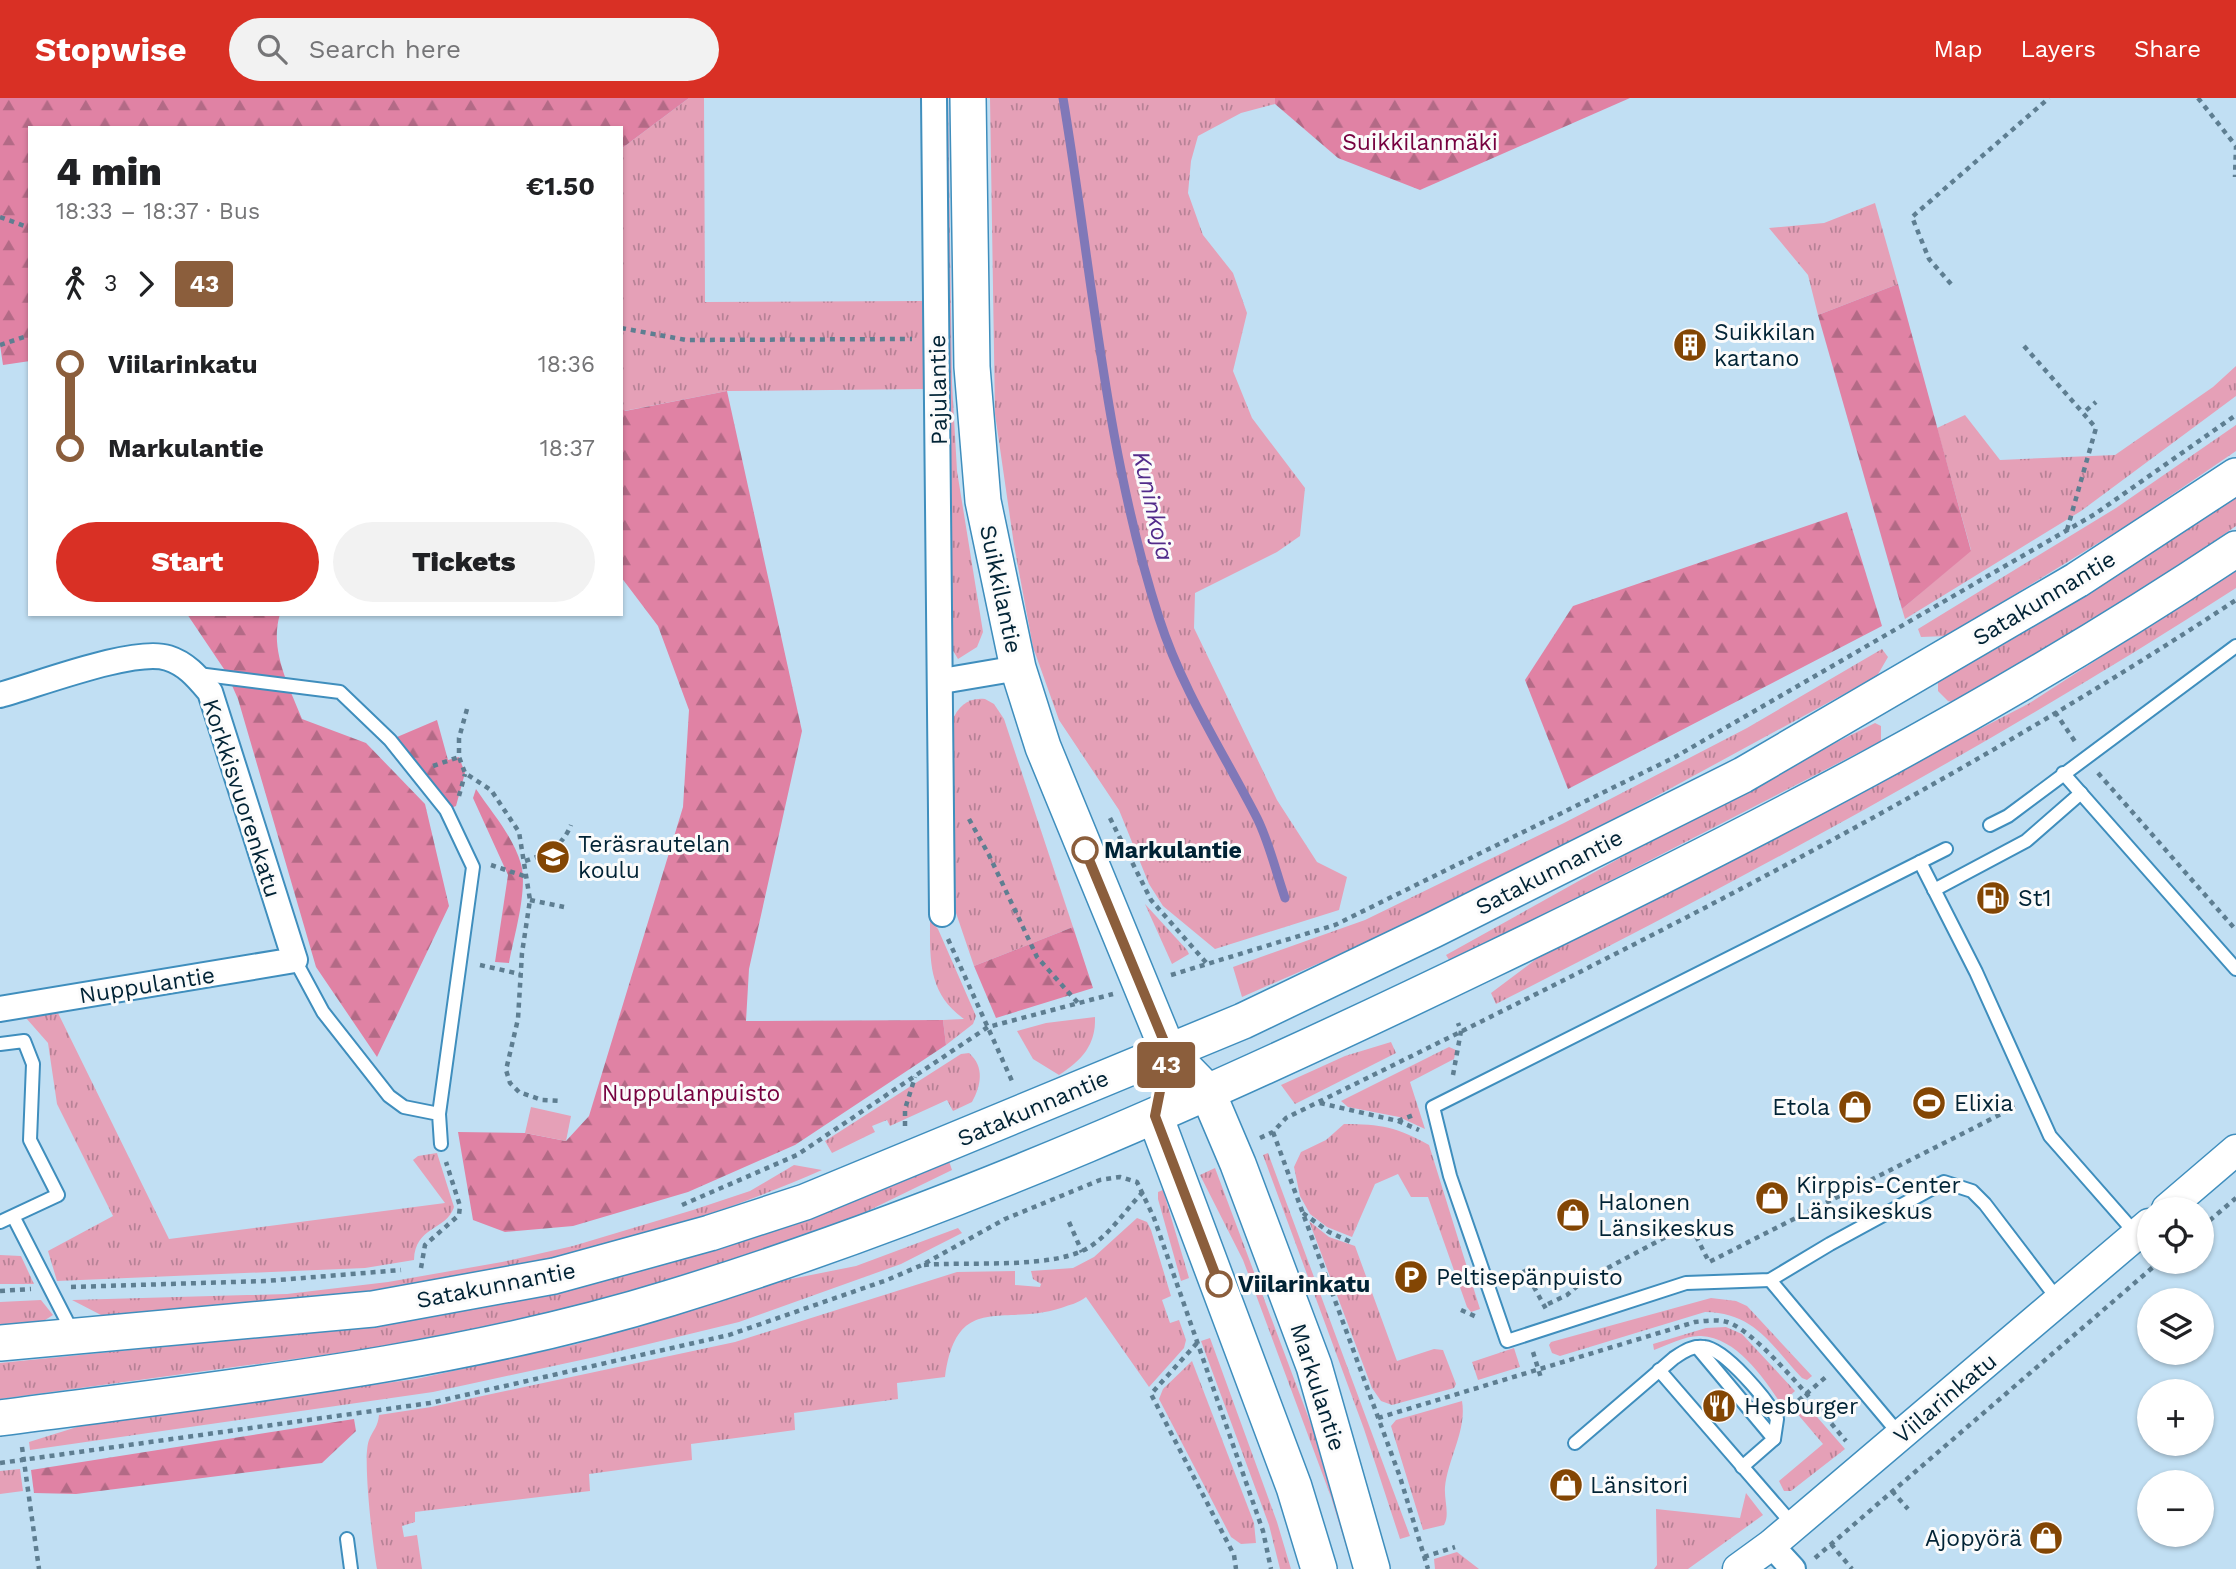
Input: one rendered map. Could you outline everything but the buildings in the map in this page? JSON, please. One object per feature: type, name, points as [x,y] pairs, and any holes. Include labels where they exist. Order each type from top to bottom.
[{"type":"main road","name":"Suikkilantie","points":[[968,98],[972,367],[983,501],[1018,668],[1043,747],[1168,1051]]},
{"type":"main road","name":"Satakunnantie","points":[[0,1343],[373,1309],[554,1276],[710,1233],[805,1202],[1243,1021],[1433,930],[1743,775],[2077,580],[2236,476]]},
{"type":"main road","points":[[0,1418],[375,1366],[587,1320],[668,1299],[898,1222],[1155,1116],[1566,924],[1887,760],[2122,625],[2236,549]]},
{"type":"main road","points":[[1168,1051],[1207,1091]]},
{"type":"main road","points":[[1168,1051],[1155,1116],[1294,1487],[1319,1569]]},
{"type":"main road","name":"Markulantie","points":[[1207,1091],[1238,1164],[1314,1366],[1373,1569]]},
{"type":"street","name":"Pajulantie","points":[[934,98],[942,681],[942,914]]},
{"type":"street","name":"Korkkisvuorenkatu","points":[[0,695],[138,656],[167,657],[194,673],[210,692],[295,960]]},
{"type":"street","points":[[942,681],[1018,668]]},
{"type":"street","name":"Nuppulantie","points":[[0,1009],[295,960]]},
{"type":"street","points":[[2180,1197],[2236,1150]]},
{"type":"street","name":"Viilarinkatu","points":[[1738,1569],[1794,1526],[2137,1234]]},
{"type":"street","points":[[1771,1545],[1793,1569]]},
{"type":"lane","points":[[1990,825],[2236,646]]},
{"type":"lane","points":[[194,673],[340,692],[390,740],[446,810],[473,867],[439,1114],[441,1144]]},
{"type":"lane","points":[[2063,774],[2236,969]]},
{"type":"lane","points":[[1934,890],[2026,841],[2081,793]]},
{"type":"lane","points":[[1946,849],[1433,1107],[1441,1141],[1450,1176],[1507,1341],[1686,1283],[1770,1280],[1840,1238],[1944,1182],[1962,1185],[1985,1204],[2059,1301]]},
{"type":"lane","points":[[1920,862],[1976,972],[2050,1136],[2137,1223]]},
{"type":"lane","points":[[295,960],[323,1012],[370,1068],[389,1096],[404,1107],[439,1114]]},
{"type":"lane","points":[[0,1044],[24,1041],[33,1063],[30,1140],[58,1195],[14,1218],[0,1222]]},
{"type":"lane","points":[[14,1218],[75,1336]]},
{"type":"lane","points":[[1770,1280],[1900,1435]]},
{"type":"lane","points":[[1697,1347],[1774,1439]]},
{"type":"lane","points":[[1575,1443],[1674,1357],[1697,1347],[1713,1349],[1727,1357],[1777,1419],[1778,1427],[1774,1439],[1742,1467]]},
{"type":"lane","points":[[1659,1370],[1794,1526]]},
{"type":"lane","points":[[347,1539],[351,1569]]},
{"type":"path","points":[[1951,284],[1929,259],[1912,217],[2049,98]]},
{"type":"path","points":[[2198,98],[2235,146],[2235,177]]},
{"type":"path","points":[[0,217],[28,227]]},
{"type":"path","points":[[623,328],[686,340],[937,339]]},
{"type":"path","points":[[0,345],[28,336]]},
{"type":"path","points":[[2024,346],[2096,428],[2067,530]]},
{"type":"path","points":[[2083,413],[2096,402]]},
{"type":"path","points":[[1178,973],[1209,966],[1335,925],[1675,757],[2095,514],[2236,415]]},
{"type":"path","points":[[1428,1569],[1395,1465],[1273,1132],[1286,1118],[1636,945],[1931,786],[2166,647],[2236,600]]},
{"type":"path","points":[[467,709],[459,738],[459,757],[465,773],[491,790],[519,832],[526,861],[530,900],[520,974],[518,1019],[506,1070],[510,1083],[519,1092],[542,1100],[560,1101]]},
{"type":"path","points":[[2055,712],[2085,755],[2236,930]]},
{"type":"path","points":[[942,773],[989,855],[1037,957],[1078,1003]]},
{"type":"path","points":[[1110,818],[1151,900],[1209,966]]},
{"type":"path","points":[[526,861],[550,853],[566,837],[571,825]]},
{"type":"path","points":[[473,867],[491,865],[527,877]]},
{"type":"path","points":[[530,900],[564,907]]},
{"type":"path","points":[[942,914],[950,946],[1012,1081]]},
{"type":"path","points":[[458,962],[520,974]]},
{"type":"path","points":[[679,1206],[797,1155],[988,1027],[1089,1001]]},
{"type":"path","points":[[1449,1100],[1461,1031],[1458,1023]]},
{"type":"path","points":[[905,1127],[905,1109],[915,1076]]},
{"type":"path","points":[[1319,1102],[1398,1121],[1441,1141]]},
{"type":"path","points":[[1556,1300],[1583,1281],[1679,1230],[1695,1234],[1709,1262],[1994,1117]]},
{"type":"path","points":[[421,1268],[425,1245],[453,1223],[459,1214],[460,1206],[441,1144]]},
{"type":"path","points":[[922,1265],[1055,1260],[1082,1252],[1124,1217],[1143,1192],[1263,1531],[1271,1569]]},
{"type":"path","points":[[2214,1217],[2236,1198]]},
{"type":"path","points":[[1303,1213],[1329,1232],[1353,1242]]},
{"type":"path","points":[[1069,1222],[1082,1252]]},
{"type":"path","points":[[0,1291],[50,1287],[266,1281],[433,1266]]},
{"type":"path","points":[[1524,1269],[1539,1295]]},
{"type":"path","points":[[1852,1569],[1831,1544],[2145,1274]]},
{"type":"path","points":[[1197,1343],[1151,1394],[1234,1555],[1236,1569]]},
{"type":"path","points":[[1777,1419],[1819,1384]]},
{"type":"path","points":[[22,1447],[39,1569]]},
{"type":"path","points":[[1892,1491],[1908,1508]]},
{"type":"path","points":[[1424,1557],[1455,1547]]},
{"type":"green space","points":[[0,98],[689,98],[623,148],[623,126],[28,126],[28,361],[3,365],[0,345]]},
{"type":"green space","points":[[689,98],[704,98],[705,302],[924,301],[925,389],[727,391],[624,411],[623,148]]},
{"type":"green space","points":[[939,98],[948,98],[952,383],[957,471],[983,632],[977,647],[958,659],[949,644]]},
{"type":"green space","points":[[990,98],[1275,98],[1275,104],[1241,113],[1198,136],[1191,161],[1188,193],[1203,235],[1233,273],[1247,313],[1233,371],[1252,418],[1305,488],[1300,536],[1277,552],[1195,593],[1194,628],[1277,800],[1317,862],[1347,877],[1339,910],[1215,949],[1163,906],[1149,884],[1119,810],[1059,720],[1033,647],[1014,545],[995,414]]},
{"type":"green space","name":"Suikkilanmäki","points":[[1275,98],[1630,98],[1420,190],[1338,158],[1275,104]]},
{"type":"green space","points":[[1875,203],[1898,284],[1818,315],[1808,275],[1769,228],[1824,223]]},
{"type":"green space","points":[[1898,284],[1971,551],[1902,609],[1818,315]]},
{"type":"green space","points":[[2236,366],[2236,396],[2081,511],[1905,619],[1902,609],[1971,550],[1937,428],[1965,415],[2000,460],[2115,455],[2213,387]]},
{"type":"green space","name":"Nuppulanpuisto","points":[[727,391],[802,731],[749,969],[746,1021],[943,1020],[946,1045],[795,1145],[688,1192],[573,1226],[505,1232],[473,1220],[458,1132],[525,1133],[566,1141],[589,1116],[683,807],[689,710],[658,626],[623,580],[623,410]]},
{"type":"green space","points":[[2236,425],[2236,451],[2129,524],[1947,636],[1921,637],[1918,629],[2116,508]]},
{"type":"green space","points":[[2236,491],[2236,526],[2099,621],[1958,704],[1948,701],[1938,691],[1938,682],[2081,596]]},
{"type":"green space","points":[[1847,512],[1882,626],[1568,789],[1525,680],[1573,606]]},
{"type":"green space","points":[[2236,570],[2236,588],[1964,754],[1685,907],[1496,1004],[1491,993],[1539,957],[2028,704]]},
{"type":"green space","points":[[188,616],[280,616],[277,641],[282,668],[302,719],[366,743],[425,804],[449,906],[377,1057],[316,967],[238,699],[226,672]]},
{"type":"green space","points":[[1882,649],[1888,657],[1877,676],[1583,836],[1372,940],[1242,997],[1233,967],[1365,920],[1564,823],[1747,728]]},
{"type":"green space","points":[[974,699],[985,699],[994,704],[1004,719],[1073,927],[974,966],[955,910],[952,721],[957,711],[965,704]]},
{"type":"green space","points":[[437,720],[448,760],[459,757],[465,773],[456,806],[446,810],[390,740]]},
{"type":"green space","points":[[1875,723],[1881,726],[1881,741],[1451,963],[1446,955],[1749,786]]},
{"type":"green space","points":[[476,789],[507,834],[521,864],[522,900],[509,963],[495,962],[508,875],[473,798]]},
{"type":"green space","points":[[1145,904],[1187,950],[1189,954],[1172,964]]},
{"type":"green space","points":[[930,920],[938,929],[976,1016],[973,1024],[946,1045],[943,1020],[964,1019],[952,1009],[937,987],[931,962]]},
{"type":"green space","points":[[1073,927],[1093,988],[996,1018],[974,966]]},
{"type":"green space","points":[[58,1013],[169,1239],[445,1203],[413,1160],[418,1156],[437,1153],[454,1207],[450,1215],[420,1241],[414,1260],[365,1268],[57,1281],[48,1251],[113,1216],[57,1104],[48,1043],[26,1018]]},
{"type":"green space","points":[[1095,1017],[1093,1036],[1086,1051],[1059,1075],[1033,1059],[1017,1031],[1046,1023]]},
{"type":"green space","points":[[1391,1042],[1396,1053],[1295,1104],[1281,1085],[1345,1056]]},
{"type":"green space","points":[[1449,1047],[1456,1050],[1454,1059],[1410,1082],[1425,1129],[1399,1117],[1348,1107],[1341,1101]]},
{"type":"green space","points":[[969,1053],[977,1064],[980,1077],[972,1102],[953,1111],[947,1100],[890,1126],[887,1120],[872,1126],[875,1132],[832,1153],[825,1141],[961,1054]]},
{"type":"green space","points":[[531,1107],[571,1116],[566,1141],[525,1133]]},
{"type":"green space","points":[[1344,1124],[1388,1128],[1429,1145],[1480,1309],[1471,1312],[1467,1307],[1428,1197],[1411,1197],[1398,1174],[1375,1184],[1352,1237],[1327,1227],[1310,1214],[1300,1196],[1294,1167],[1301,1152],[1326,1140]]},
{"type":"green space","points":[[1268,1153],[1410,1536],[1400,1539],[1364,1429],[1263,1155]]},
{"type":"green space","points":[[949,1161],[952,1170],[845,1222],[701,1271],[568,1309],[389,1346],[0,1399],[0,1363],[388,1324],[475,1309],[628,1274],[694,1255]]},
{"type":"green space","points":[[794,1165],[822,1170],[770,1192],[664,1229],[555,1258],[444,1281],[321,1299],[119,1318],[101,1315],[72,1300],[287,1294],[388,1282],[502,1262],[573,1246],[693,1210],[750,1191]]},
{"type":"green space","points":[[1215,1168],[1333,1483],[1360,1569],[1353,1569],[1331,1497],[1243,1260],[1200,1175]]},
{"type":"green space","points":[[1163,1190],[1189,1278],[1181,1281],[1158,1199],[1158,1192]]},
{"type":"green space","points":[[1137,1218],[1147,1222],[1151,1230],[1171,1296],[1162,1300],[1170,1323],[1179,1320],[1186,1340],[1184,1348],[1149,1387],[1086,1297],[1071,1305],[1040,1313],[985,1317],[971,1322],[960,1333],[951,1350],[945,1377],[897,1383],[898,1399],[794,1413],[795,1430],[691,1444],[692,1460],[589,1474],[590,1491],[415,1512],[415,1522],[402,1526],[404,1537],[417,1535],[422,1569],[377,1569],[367,1482],[367,1450],[379,1415],[431,1407],[735,1342],[957,1272],[1015,1271],[1015,1285],[1040,1287],[1041,1284],[1033,1279],[1031,1271],[1073,1268],[1094,1257]]},
{"type":"green space","points":[[1309,1221],[1329,1237],[1355,1246],[1397,1361],[1434,1349],[1443,1350],[1456,1384],[1454,1388],[1392,1405],[1381,1401],[1372,1388]]},
{"type":"green space","points":[[958,1228],[962,1233],[901,1264],[739,1322],[595,1357],[433,1392],[30,1450],[29,1442],[93,1422],[416,1379],[577,1344],[781,1281],[856,1266]]},
{"type":"green space","points":[[0,1255],[21,1256],[34,1284],[0,1284]]},
{"type":"green space","points":[[1711,1298],[1736,1301],[1747,1306],[1812,1376],[1807,1380],[1802,1378],[1770,1342],[1749,1324],[1722,1314],[1705,1312],[1560,1356],[1552,1353],[1549,1345],[1551,1342]]},
{"type":"green space","points":[[41,1300],[53,1315],[42,1322],[0,1325],[0,1302]]},
{"type":"green space","points":[[1726,1327],[1742,1334],[1795,1391],[1781,1404],[1748,1361],[1737,1351],[1714,1338],[1689,1337],[1654,1350],[1653,1344],[1706,1328]]},
{"type":"green space","points":[[1210,1338],[1277,1522],[1291,1569],[1280,1569],[1269,1525],[1201,1341]]},
{"type":"green space","points":[[1514,1348],[1520,1367],[1478,1380],[1472,1362]]},
{"type":"green space","points":[[1192,1361],[1254,1523],[1256,1543],[1241,1544],[1231,1537],[1159,1399],[1163,1389]]},
{"type":"green space","points":[[1462,1401],[1462,1423],[1445,1487],[1446,1521],[1444,1525],[1423,1530],[1391,1426],[1396,1420]]},
{"type":"green space","points":[[1804,1402],[1845,1449],[1791,1491],[1784,1491],[1779,1481],[1823,1444],[1795,1411]]},
{"type":"green space","points":[[354,1419],[356,1431],[322,1463],[76,1494],[34,1493],[31,1470]]},
{"type":"green space","points":[[20,1469],[23,1491],[0,1494],[0,1471]]},
{"type":"green space","points":[[1746,1493],[1763,1515],[1688,1569],[1654,1569],[1657,1565],[1656,1509],[1740,1518]]},
{"type":"green space","points":[[1457,1552],[1479,1569],[1435,1569],[1434,1559]]},
{"type":"waterway","name":"Kuninkoja","points":[[1063,98],[1113,426],[1141,555],[1168,645],[1204,720],[1257,818],[1285,898]]},
{"type":"bus line","name":"43","points":[[1085,850],[1168,1051],[1155,1116],[1219,1284]]},
{"type":"place","name":"Suikkilan kartano","points":[[1690,345]]},
{"type":"place","name":"Markulantie","points":[[1085,850]]},
{"type":"place","name":"Teräsrautelan koulu","points":[[553,857]]},
{"type":"place","name":"St1","points":[[1993,898]]},
{"type":"place","name":"Elixia","points":[[1929,1103]]},
{"type":"place","name":"Etola","points":[[1855,1107]]},
{"type":"place","name":"Kirppis-Center Länsikeskus","points":[[1772,1198]]},
{"type":"place","name":"Halonen Länsikeskus","points":[[1573,1215]]},
{"type":"place","name":"Peltisepänpuisto","points":[[1411,1277]]},
{"type":"place","name":"Viilarinkatu","points":[[1219,1284]]},
{"type":"place","name":"Hesburger","points":[[1719,1406]]},
{"type":"place","name":"Länsitori","points":[[1566,1485]]},
{"type":"place","name":"Ajopyörä","points":[[2046,1538]]}]
